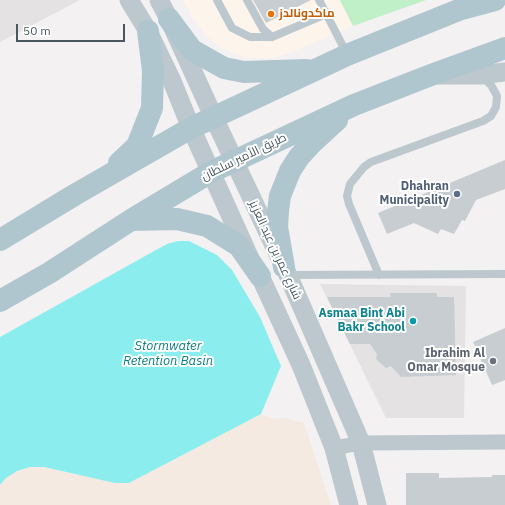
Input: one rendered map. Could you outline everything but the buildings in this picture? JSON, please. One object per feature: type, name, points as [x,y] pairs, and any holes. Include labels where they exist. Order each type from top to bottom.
[{"type":"main road","points":[[0,240],[76,194],[191,128],[347,55],[461,9],[495,0]]},
{"type":"main road","points":[[169,19],[192,50],[224,68],[244,72],[316,69]]},
{"type":"main road","points":[[102,180],[137,146],[152,108],[153,71],[148,31]]},
{"type":"main road","name":"طريق الأمير سلطان","points":[[0,301],[49,273],[131,220],[211,172],[354,105],[505,48]]},
{"type":"main road","points":[[286,271],[277,227],[280,196],[290,171],[299,157],[311,144],[354,105]]},
{"type":"main road","points":[[131,220],[178,219],[207,226],[239,246],[260,276]]},
{"type":"street","points":[[128,0],[148,31],[172,81],[191,128],[301,365],[334,448],[349,505]]},
{"type":"street","name":"شارع عمر بن عبد العزيز","points":[[159,0],[286,271],[361,443],[378,505]]},
{"type":"street","points":[[431,75],[480,75],[505,72]]},
{"type":"street","points":[[334,448],[361,443],[505,442]]},
{"type":"lane","points":[[217,0],[232,28],[250,37],[272,37],[326,14]]},
{"type":"lane","points":[[247,0],[263,29],[272,37]]},
{"type":"lane","points":[[319,0],[347,55]]},
{"type":"lane","points":[[379,275],[349,204],[348,196],[350,184],[364,167],[371,162],[483,122],[491,116],[496,107],[497,96],[491,85],[480,75]]},
{"type":"lane","points":[[286,271],[379,275],[505,274]]},
{"type":"shaded area","points":[[0,0],[80,0],[0,42]]},
{"type":"shaded area","points":[[183,0],[340,0],[353,26],[274,58],[247,58],[223,49],[206,36],[191,16]]},
{"type":"shaded area","points":[[320,284],[466,286],[464,418],[386,418]]},
{"type":"green space","points":[[340,0],[426,0],[353,26]]},
{"type":"sand","points":[[261,414],[273,419],[285,418],[304,423],[331,505],[0,505],[0,485],[6,478],[17,471],[30,467],[44,467],[73,474],[129,483]]},
{"type":"water","name":"Stormwater Retention Basin","points":[[178,241],[189,241],[217,255],[232,270],[260,317],[281,366],[261,414],[129,483],[115,483],[44,467],[30,467],[17,471],[6,478],[0,485],[0,337],[167,244]]},
{"type":"place","name":"ماكدونالدز","points":[[271,14]]},
{"type":"place","name":"Dhahran Municipality","points":[[457,194]]},
{"type":"place","name":"Asmaa Bint Abi Bakr School","points":[[413,321]]},
{"type":"place","name":"Ibrahim Al Omar Mosque","points":[[493,361]]}]
